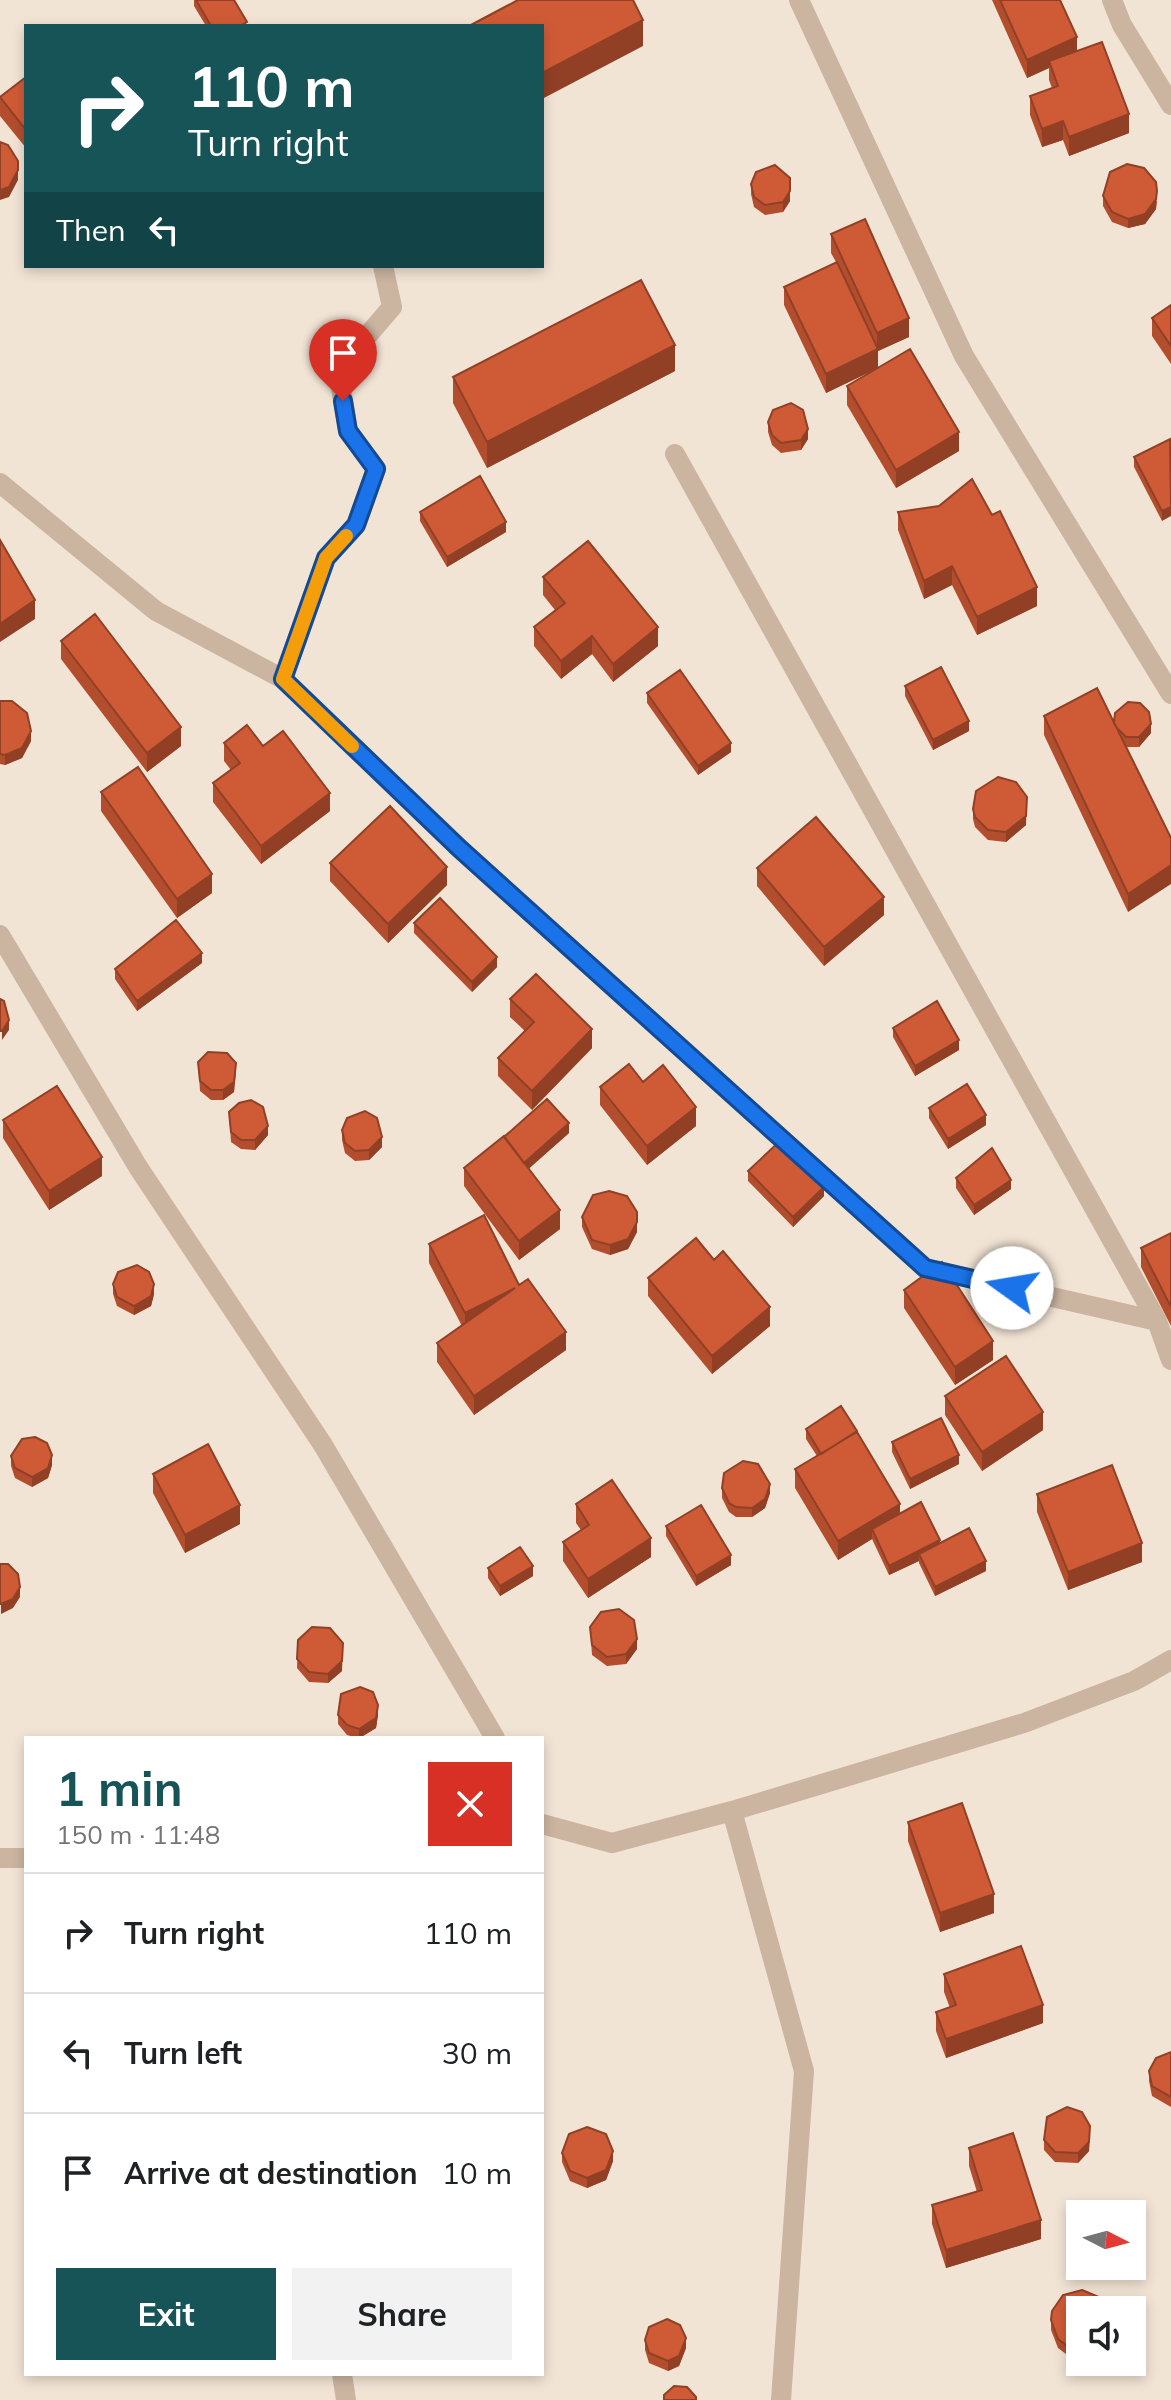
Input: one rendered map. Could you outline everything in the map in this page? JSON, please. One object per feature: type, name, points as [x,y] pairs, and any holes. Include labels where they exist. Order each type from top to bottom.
[{"type":"street","points":[[799,0],[964,356],[1171,694]]},
{"type":"street","points":[[1112,0],[1122,25],[1171,105]]},
{"type":"street","points":[[283,679],[326,558],[356,525],[376,469],[348,431],[338,370],[392,307],[383,268]]},
{"type":"street","points":[[675,454],[1157,1321],[1171,1360]]},
{"type":"street","points":[[0,483],[156,611],[283,679],[459,848],[925,1268],[1157,1321]]},
{"type":"street","points":[[0,935],[138,1167],[323,1445],[494,1736]]},
{"type":"street","points":[[544,1823],[612,1843],[732,1811],[1024,1723],[1134,1681],[1171,1660]]},
{"type":"street","points":[[732,1811],[804,2071],[781,2400]]},
{"type":"street","points":[[0,1858],[24,1858]]},
{"type":"street","points":[[342,2376],[346,2400]]},
{"type":"building","points":[[196,0],[234,0],[247,22],[244,24],[210,24]]},
{"type":"building","points":[[518,0],[633,0],[643,20],[544,72],[544,24],[473,24]]},
{"type":"building","points":[[1000,0],[1060,0],[1077,37],[1027,60]]},
{"type":"building","points":[[1102,42],[1129,114],[1069,137],[1063,121],[1042,129],[1030,96],[1058,86],[1049,61]]},
{"type":"building","points":[[24,79],[24,127],[0,97]]},
{"type":"building","points":[[0,142],[8,145],[18,161],[18,170],[9,187],[0,190]]},
{"type":"building","points":[[1127,164],[1144,168],[1156,182],[1157,191],[1156,199],[1145,214],[1128,219],[1112,212],[1103,196],[1110,172]]},
{"type":"building","points":[[775,165],[790,178],[790,191],[783,202],[765,205],[754,197],[751,184],[756,172]]},
{"type":"building","points":[[865,219],[909,318],[877,333],[831,234]]},
{"type":"building","points":[[837,262],[878,349],[826,374],[784,287]]},
{"type":"building","points":[[641,280],[675,345],[487,442],[453,377]]},
{"type":"building","points":[[1171,305],[1171,346],[1152,318]]},
{"type":"building","points":[[910,349],[959,432],[896,470],[847,386]]},
{"type":"building","points":[[791,403],[803,410],[808,429],[801,440],[781,443],[772,435],[768,422],[773,410]]},
{"type":"building","points":[[1170,439],[1171,507],[1162,511],[1134,457]]},
{"type":"building","points":[[480,476],[506,522],[447,557],[420,512]]},
{"type":"building","points":[[972,479],[992,515],[1000,511],[1037,587],[977,617],[952,566],[924,581],[898,512],[939,506]]},
{"type":"building","points":[[0,540],[35,600],[0,624]]},
{"type":"building","points":[[588,541],[658,627],[613,664],[592,636],[561,661],[534,627],[565,603],[543,577]]},
{"type":"building","points":[[95,614],[181,727],[147,753],[61,641]]},
{"type":"building","points":[[941,667],[969,721],[933,740],[905,686]]},
{"type":"building","points":[[680,670],[731,743],[698,766],[647,693]]},
{"type":"building","points":[[1097,688],[1171,838],[1171,865],[1128,894],[1044,716]]},
{"type":"building","points":[[0,701],[12,701],[27,713],[31,731],[22,748],[5,755],[0,754]]},
{"type":"building","points":[[1128,702],[1140,703],[1149,712],[1151,724],[1139,737],[1126,737],[1114,723],[1115,713]]},
{"type":"building","points":[[247,725],[263,746],[283,731],[330,793],[261,846],[213,783],[240,763],[224,743]]},
{"type":"building","points":[[138,767],[212,874],[177,899],[101,792]]},
{"type":"building","points":[[998,777],[1016,782],[1027,797],[1026,816],[1006,832],[988,830],[975,817],[973,809],[976,791]]},
{"type":"building","points":[[390,806],[447,867],[388,924],[330,863]]},
{"type":"building","points":[[816,817],[884,897],[824,947],[757,868]]},
{"type":"building","points":[[440,898],[497,957],[472,982],[414,923]]},
{"type":"building","points":[[176,920],[202,953],[137,1001],[115,969]]},
{"type":"building","points":[[536,974],[592,1029],[532,1091],[498,1058],[534,1022],[510,999]]},
{"type":"building","points":[[0,999],[4,1001],[9,1020],[2,1031],[0,1031]]},
{"type":"building","points":[[937,1001],[959,1040],[915,1066],[893,1028]]},
{"type":"building","points":[[208,1052],[227,1053],[236,1063],[234,1082],[223,1090],[211,1090],[200,1081],[198,1062]]},
{"type":"building","points":[[629,1064],[643,1082],[663,1065],[696,1107],[647,1146],[600,1087]]},
{"type":"building","points":[[967,1084],[986,1115],[948,1139],[929,1108]]},
{"type":"building","points":[[57,1086],[102,1157],[49,1191],[3,1120]]},
{"type":"building","points":[[547,1099],[569,1123],[524,1163],[504,1137]]},
{"type":"building","points":[[251,1100],[263,1107],[268,1126],[255,1140],[241,1140],[231,1132],[229,1112],[239,1103]]},
{"type":"building","points":[[365,1111],[377,1118],[382,1137],[369,1150],[355,1151],[345,1143],[342,1130],[347,1118]]},
{"type":"building","points":[[504,1136],[560,1210],[519,1241],[464,1168]]},
{"type":"building","points":[[780,1141],[824,1187],[793,1217],[748,1171]]},
{"type":"building","points":[[992,1148],[1011,1180],[974,1205],[956,1178]]},
{"type":"building","points":[[609,1191],[627,1196],[637,1212],[637,1222],[628,1239],[610,1245],[592,1240],[582,1217],[593,1195]]},
{"type":"building","points":[[484,1215],[519,1285],[528,1279],[566,1332],[474,1396],[437,1343],[515,1288],[465,1313],[429,1244]]},
{"type":"building","points":[[1171,1233],[1171,1307],[1141,1248]]},
{"type":"building","points":[[696,1238],[714,1260],[723,1251],[770,1307],[712,1356],[648,1278]]},
{"type":"building","points":[[942,1262],[993,1341],[955,1367],[904,1290]]},
{"type":"building","points":[[137,1265],[149,1272],[154,1284],[151,1296],[134,1306],[117,1297],[113,1284],[118,1272]]},
{"type":"building","points":[[1006,1356],[1043,1412],[982,1452],[945,1396]]},
{"type":"building","points":[[841,1406],[857,1431],[821,1454],[806,1429]]},
{"type":"building","points":[[941,1418],[959,1455],[910,1479],[892,1442]]},
{"type":"building","points":[[857,1432],[900,1504],[838,1541],[795,1469]]},
{"type":"building","points":[[35,1437],[47,1443],[52,1455],[48,1468],[32,1477],[15,1468],[11,1456],[22,1439]]},
{"type":"building","points":[[208,1444],[240,1505],[185,1535],[153,1474]]},
{"type":"building","points":[[743,1461],[758,1464],[770,1484],[765,1499],[752,1508],[736,1507],[729,1503],[722,1488],[724,1473]]},
{"type":"building","points":[[1112,1465],[1142,1543],[1068,1572],[1037,1494]]},
{"type":"building","points":[[612,1480],[651,1538],[588,1579],[563,1542],[589,1525],[576,1504]]},
{"type":"building","points":[[921,1502],[940,1540],[889,1566],[872,1529]]},
{"type":"building","points":[[701,1505],[731,1555],[696,1576],[666,1526]]},
{"type":"building","points":[[969,1528],[986,1561],[935,1587],[919,1554]]},
{"type":"building","points":[[520,1547],[533,1566],[500,1586],[488,1568]]},
{"type":"building","points":[[0,1564],[8,1564],[18,1574],[20,1587],[13,1599],[1,1604],[0,1604]]},
{"type":"building","points":[[619,1609],[634,1620],[637,1639],[626,1654],[607,1657],[592,1645],[590,1627],[601,1612]]},
{"type":"building","points":[[312,1627],[330,1628],[343,1643],[342,1661],[328,1674],[309,1672],[297,1659],[298,1640]]},
{"type":"building","points":[[360,1687],[373,1692],[378,1705],[376,1718],[359,1729],[347,1725],[338,1715],[341,1694]]},
{"type":"building","points":[[962,1803],[994,1894],[940,1913],[908,1822]]},
{"type":"building","points":[[1021,1946],[1043,2005],[946,2039],[936,2012],[956,2005],[944,1974]]},
{"type":"building","points":[[1171,2052],[1171,2097],[1152,2086],[1149,2071],[1156,2058]]},
{"type":"building","points":[[1067,2107],[1082,2112],[1090,2126],[1089,2142],[1078,2153],[1055,2152],[1044,2140],[1047,2117]]},
{"type":"building","points":[[587,2127],[606,2134],[613,2151],[606,2170],[587,2178],[570,2171],[562,2153],[569,2134]]},
{"type":"building","points":[[1013,2133],[1041,2220],[946,2250],[932,2205],[982,2190],[969,2148]]},
{"type":"building","points":[[1082,2290],[1097,2296],[1066,2296],[1066,2345],[1058,2339],[1051,2320],[1052,2311],[1063,2295]]},
{"type":"building","points":[[667,2319],[680,2325],[686,2338],[679,2356],[668,2361],[649,2353],[645,2340],[649,2327]]},
{"type":"building","points":[[674,2386],[687,2387],[696,2400],[664,2400],[664,2395]]},
{"type":"slow traffic","points":[[346,536],[326,558],[283,679],[352,746]]},
{"type":"route","points":[[343,401],[348,431],[376,469],[356,525],[326,558],[283,679],[459,848],[925,1268],[1012,1288]]}]
